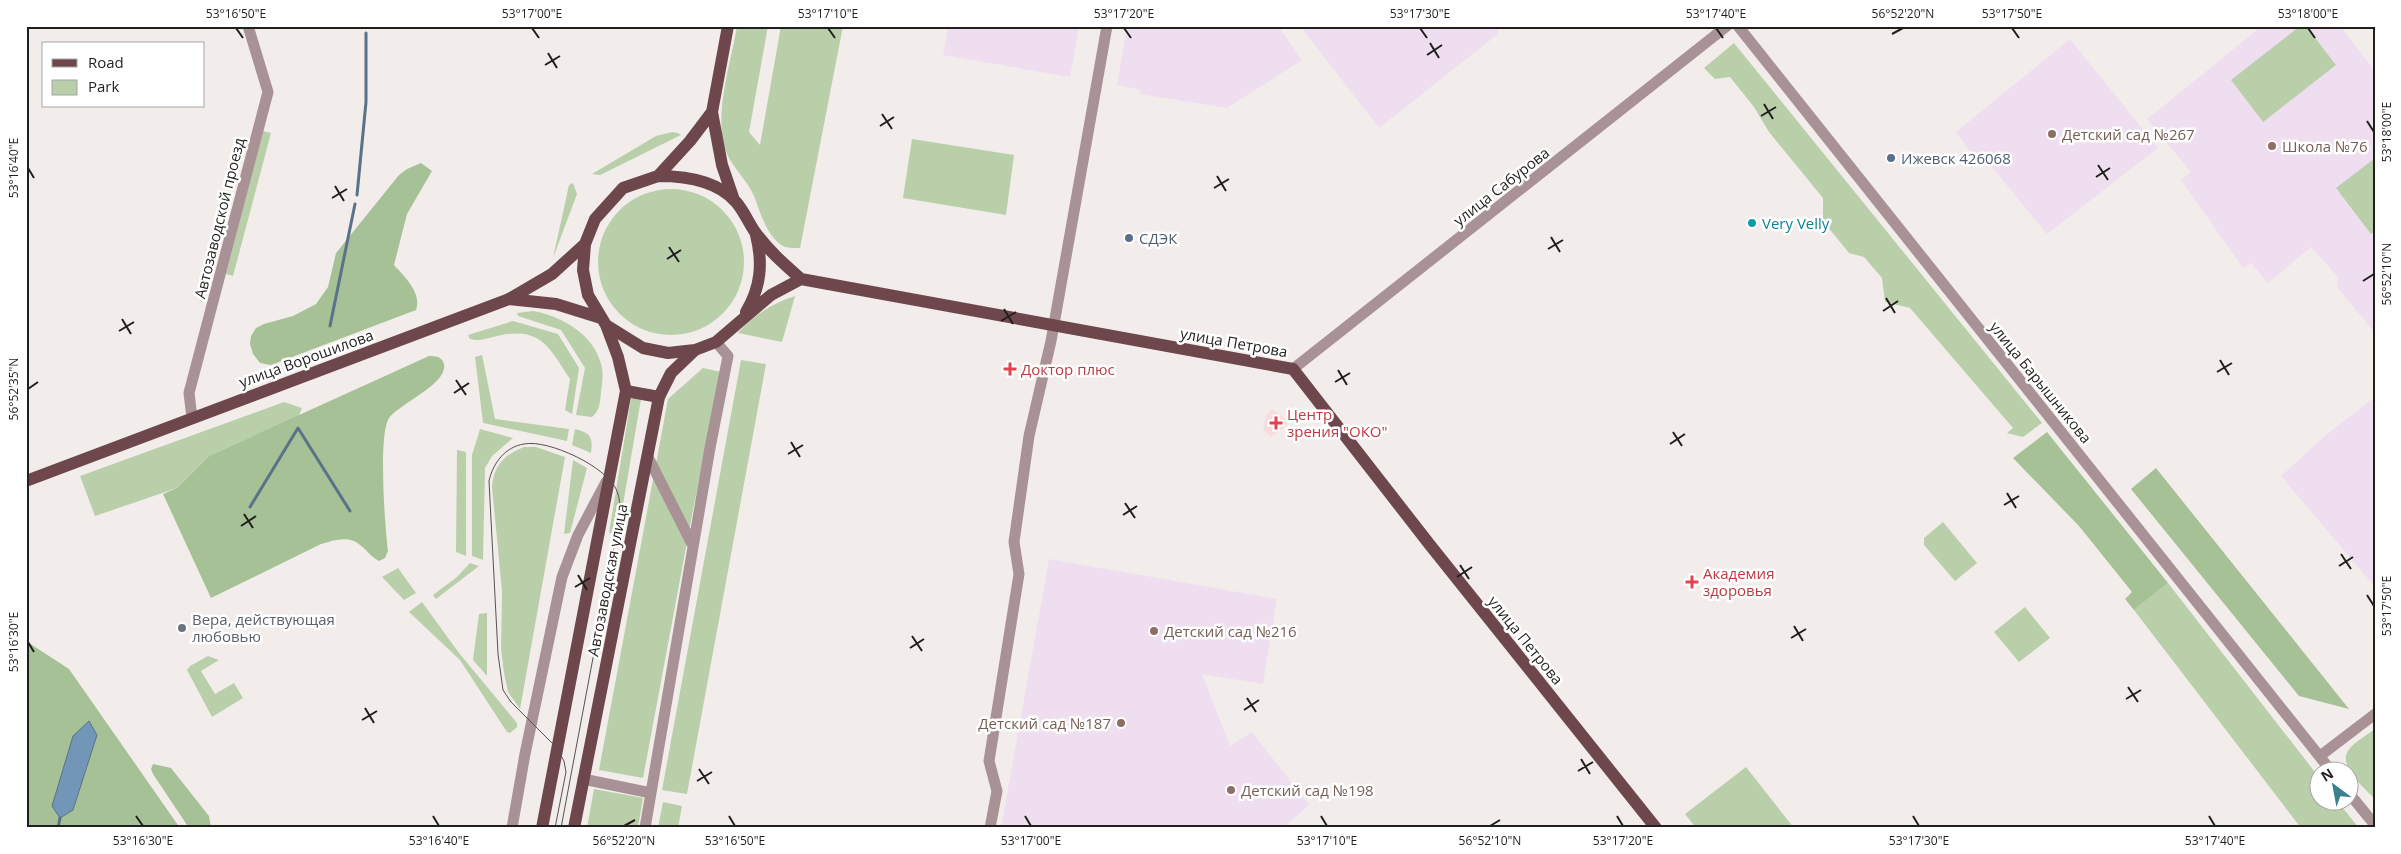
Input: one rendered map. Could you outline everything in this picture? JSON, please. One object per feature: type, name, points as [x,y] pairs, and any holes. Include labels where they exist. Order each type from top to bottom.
[{"type":"main road","points":[[728,26],[712,112],[722,165],[734,200],[754,231],[775,256],[801,279],[771,295],[716,342],[695,350],[668,353],[643,348],[603,321],[588,295],[583,270],[585,244],[595,219],[623,188],[658,176],[684,176],[709,183],[734,200]]},
{"type":"main road","points":[[658,176],[690,141],[712,112]]},
{"type":"main road","points":[[742,319],[754,299],[760,276],[760,253],[754,231]]},
{"type":"main road","points":[[509,300],[552,274],[585,244]]},
{"type":"main road","name":"улица Петрова","points":[[801,279],[1293,369],[1430,545],[1656,828]]},
{"type":"main road","name":"улица Ворошилова","points":[[26,481],[509,300],[556,304],[603,321]]},
{"type":"main road","name":"Автозаводская улица","points":[[542,828],[596,538],[611,474],[626,391],[618,357],[603,321]]},
{"type":"main road","name":"Автозаводская улица","points":[[574,828],[659,397],[671,374],[695,350]]},
{"type":"main road","points":[[626,391],[659,397]]},
{"type":"street","name":"Автозаводской проезд","points":[[192,418],[189,393],[268,92],[248,26]]},
{"type":"street","points":[[990,828],[997,791],[989,762],[1020,574],[1014,542],[1029,436],[1054,325],[1107,26]]},
{"type":"street","name":"улица Сабурова","points":[[1293,369],[1728,26]]},
{"type":"street","name":"улица Барышникова","points":[[1738,26],[2324,762]]},
{"type":"street","points":[[645,828],[693,546],[728,356],[716,342]]},
{"type":"street","points":[[648,457],[693,546]]},
{"type":"street","name":"Автозаводская улица","points":[[512,828],[525,754],[562,577],[578,535],[611,474]]},
{"type":"street","points":[[2320,756],[2375,714]]},
{"type":"street","points":[[583,778],[651,793]]},
{"type":"street","points":[[2358,804],[2375,825]]},
{"type":"shaded area","points":[[948,26],[1079,26],[1070,77],[943,55]]},
{"type":"shaded area","points":[[1127,26],[1278,26],[1302,60],[1227,108],[1140,94],[1141,90],[1117,85]]},
{"type":"shaded area","points":[[1300,26],[1501,26],[1498,29],[1498,34],[1379,128]]},
{"type":"shaded area","name":"Школа №76","points":[[2262,26],[2340,26],[2375,71],[2375,333],[2337,287],[2338,277],[2311,247],[2268,283],[2251,263],[2243,268],[2181,180],[2191,172],[2147,119]]},
{"type":"shaded area","name":"Детский сад №267","points":[[2070,39],[2158,148],[2047,234],[1986,160],[1979,164],[1956,132]]},
{"type":"shaded area","points":[[2375,397],[2375,587],[2281,476],[2325,436]]},
{"type":"shaded area","name":"Центр зрения \"ОКО\"","points":[[1272,409],[1289,421],[1287,425],[1271,437],[1263,430],[1266,416]]},
{"type":"shaded area","points":[[1049,559],[1277,599],[1263,684],[1202,674],[1230,746],[1252,732],[1309,805],[1283,828],[1001,828]]},
{"type":"green space","points":[[737,26],[768,26],[749,132],[760,145],[781,26],[843,26],[800,248],[785,247],[773,238],[751,190],[727,154],[723,140],[721,124],[724,90]]},
{"type":"green space","points":[[2300,26],[2306,26],[2336,65],[2263,122],[2231,80]]},
{"type":"green space","points":[[1734,43],[2042,423],[2023,437],[2007,433],[2013,428],[1910,308],[1885,302],[1882,278],[1864,257],[1849,253],[1823,221],[1823,198],[1769,132],[1754,107],[1730,77],[1715,79],[1704,68]]},
{"type":"green space","points":[[263,131],[271,133],[233,276],[226,274]]},
{"type":"green space","points":[[672,132],[681,135],[600,175],[592,174],[656,136]]},
{"type":"green space","points":[[912,139],[1014,155],[1006,215],[903,198]]},
{"type":"green space","points":[[2375,158],[2375,231],[2371,234],[2336,188]]},
{"type":"green space","points":[[421,163],[432,171],[407,214],[394,265],[415,291],[417,297],[416,310],[271,365],[260,363],[253,354],[250,344],[251,336],[256,328],[293,316],[316,304],[328,287],[336,253],[399,175]]},
{"type":"green space","points":[[573,183],[577,194],[553,258],[569,185]]},
{"type":"green space","points":[[671,189],[699,194],[723,210],[739,234],[744,262],[739,290],[723,314],[699,330],[671,335],[643,330],[619,314],[603,290],[598,262],[603,234],[619,210],[643,194]]},
{"type":"green space","points":[[795,296],[782,342],[738,333],[764,310]]},
{"type":"green space","points":[[533,311],[565,322],[575,328],[592,344],[603,374],[599,406],[597,412],[592,417],[576,415],[585,368],[561,330],[518,316],[517,313]]},
{"type":"green space","points":[[513,321],[558,334],[579,368],[572,414],[565,410],[570,379],[556,357],[542,342],[524,334],[512,334],[477,340],[470,339],[468,335]]},
{"type":"green space","points":[[482,355],[495,419],[569,429],[567,441],[483,423],[475,357]]},
{"type":"green space","points":[[429,356],[436,356],[442,359],[444,364],[443,371],[439,379],[395,412],[389,418],[386,428],[383,482],[388,551],[385,558],[379,561],[351,540],[331,541],[321,544],[211,598],[163,494],[177,488],[209,456]]},
{"type":"green space","points":[[741,360],[766,364],[687,794],[662,790]]},
{"type":"green space","points":[[703,368],[721,372],[643,778],[599,770],[668,399]]},
{"type":"green space","points":[[636,396],[641,399],[618,534],[609,533],[631,399]]},
{"type":"green space","points":[[284,402],[302,408],[299,416],[209,456],[177,488],[95,516],[80,476]]},
{"type":"green space","points":[[480,429],[513,438],[492,456],[485,468],[483,560],[472,556],[472,455]]},
{"type":"green space","points":[[575,429],[585,432],[590,436],[592,443],[591,453],[572,445]]},
{"type":"green space","points":[[2047,432],[2168,583],[2134,610],[2125,599],[2132,592],[2079,526],[2013,458]]},
{"type":"green space","points":[[524,447],[536,447],[565,457],[520,709],[508,692],[504,673],[501,649],[502,591],[492,487],[495,473],[501,462]]},
{"type":"green space","points":[[457,450],[466,452],[466,556],[456,552]]},
{"type":"green space","points":[[573,460],[587,468],[570,533],[564,534]]},
{"type":"green space","points":[[2156,468],[2349,709],[2299,696],[2131,489]]},
{"type":"green space","points":[[1943,522],[1977,563],[1955,581],[1924,545],[1924,538]]},
{"type":"green space","points":[[470,563],[479,566],[436,599],[433,595],[457,577]]},
{"type":"green space","points":[[398,568],[416,593],[404,600],[382,577]]},
{"type":"green space","points":[[2168,583],[2308,763],[2308,812],[2346,812],[2359,828],[2301,828],[2134,610]]},
{"type":"green space","points":[[422,602],[459,653],[517,723],[517,727],[510,733],[507,732],[460,660],[409,612]]},
{"type":"green space","points":[[2025,607],[2050,638],[2019,662],[1994,632]]},
{"type":"green space","points":[[487,613],[487,676],[473,660],[479,614]]},
{"type":"green space","points":[[26,641],[69,669],[180,828],[26,828]]},
{"type":"green space","points":[[208,656],[219,660],[201,671],[215,694],[234,683],[243,698],[212,717],[187,670],[190,666]]},
{"type":"green space","points":[[2375,729],[2375,799],[2358,782],[2358,762],[2346,762],[2346,755],[2358,740]]},
{"type":"green space","points":[[153,764],[171,768],[209,816],[211,828],[189,828],[153,774],[151,769]]},
{"type":"green space","points":[[1746,767],[1794,828],[1696,828],[1685,814]]},
{"type":"green space","points":[[594,789],[643,798],[638,828],[587,828]]},
{"type":"green space","points":[[663,802],[682,806],[678,828],[658,828]]},
{"type":"water","points":[[89,721],[97,735],[73,810],[60,818],[52,806],[73,736]]},
{"type":"waterway","points":[[357,195],[366,102],[366,33]]},
{"type":"waterway","points":[[330,326],[355,204]]},
{"type":"waterway","points":[[250,507],[298,428],[350,511]]},
{"type":"waterway","points":[[58,828],[60,818]]},
{"type":"tram line","points":[[555,828],[566,772],[564,761],[556,747],[511,702],[503,690],[498,654],[489,481],[493,468],[501,457],[511,449],[524,444],[535,444],[562,450],[590,464],[611,482],[617,491],[620,503],[617,529],[561,828]]},
{"type":"place","name":"Детский сад №267","points":[[2052,134]]},
{"type":"place","name":"Школа №76","points":[[2272,146]]},
{"type":"place","name":"Ижевск 426068","points":[[1891,158]]},
{"type":"place","name":"Very Velly","points":[[1752,223]]},
{"type":"place","name":"СДЭК","points":[[1129,238]]},
{"type":"place","name":"Доктор плюс","points":[[1010,369]]},
{"type":"place","name":"Центр зрения \"ОКО\"","points":[[1276,423]]},
{"type":"place","name":"Академия здоровья","points":[[1692,582]]},
{"type":"place","name":"Вера, действующая любовью","points":[[182,628]]},
{"type":"place","name":"Детский сад №216","points":[[1154,631]]},
{"type":"place","name":"Детский сад №187","points":[[1121,723]]},
{"type":"place","name":"Детский сад №198","points":[[1231,790]]}]
